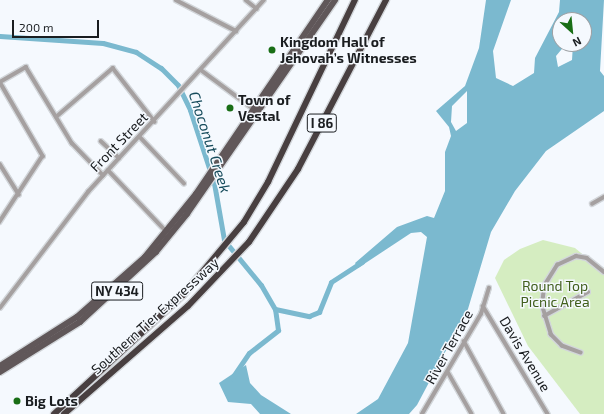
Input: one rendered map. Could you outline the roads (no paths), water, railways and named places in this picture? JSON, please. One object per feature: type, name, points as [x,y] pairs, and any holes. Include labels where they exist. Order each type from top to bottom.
[{"type":"highway","name":"Southern Tier Expressway","points":[[54,414],[183,295],[219,256],[238,230],[268,182],[355,0]]},
{"type":"highway","name":"Southern Tier Expressway","points":[[64,414],[228,267],[249,242],[298,169],[386,0]]},
{"type":"main road","name":"NY 434","points":[[0,372],[56,340],[104,303],[160,247],[220,162],[328,0]]},
{"type":"main road","name":"NY 434","points":[[255,110],[335,0]]},
{"type":"main road","name":"NY 434","points":[[0,366],[77,317],[135,267],[167,232],[208,179]]},
{"type":"street","points":[[176,0],[236,31]]},
{"type":"street","points":[[246,0],[257,9]]},
{"type":"street","name":"Front Street","points":[[0,308],[108,170],[155,122],[264,0]]},
{"type":"street","points":[[0,222],[42,158],[0,82],[24,66],[76,148],[104,175]]},
{"type":"street","points":[[56,117],[114,68],[155,122]]},
{"type":"street","points":[[201,70],[255,110]]},
{"type":"street","points":[[140,137],[184,183]]},
{"type":"street","points":[[101,141],[119,158]]},
{"type":"street","points":[[0,164],[18,194]]},
{"type":"street","points":[[108,170],[167,232]]},
{"type":"street","points":[[592,204],[604,197]]},
{"type":"street","points":[[581,354],[556,341],[544,316],[541,298],[546,280],[557,265],[576,256],[587,258],[604,272]]},
{"type":"street","name":"River Terrace","points":[[422,414],[448,372],[483,306],[489,288]]},
{"type":"street","points":[[544,316],[588,292]]},
{"type":"street","name":"Davis Avenue","points":[[483,306],[548,414]]},
{"type":"street","points":[[464,341],[504,414]]},
{"type":"street","points":[[448,372],[472,414]]},
{"type":"water","points":[[486,0],[511,0],[493,51],[496,78],[513,86],[534,73],[535,58],[552,25],[552,52],[559,52],[556,56],[558,67],[572,60],[572,52],[592,52],[592,12],[559,12],[560,0],[604,0],[600,71],[604,76],[604,111],[546,151],[515,191],[491,232],[468,309],[417,405],[409,414],[356,414],[378,399],[408,343],[427,237],[421,232],[411,233],[358,268],[355,263],[397,227],[427,216],[434,218],[445,191],[445,152],[451,136],[449,127],[436,111],[465,86],[479,48]],"holes":[[[467,91],[467,123],[456,131],[451,122],[452,106]]]},
{"type":"water","points":[[246,365],[250,383],[261,395],[291,414],[260,414],[251,404],[228,402],[219,383]]},
{"type":"waterway","name":"Choconut Creek","points":[[0,36],[103,43],[136,52],[161,68],[178,85],[190,110],[214,183],[224,240],[261,285],[275,309],[309,316],[319,312],[331,282],[362,262]]},
{"type":"waterway","name":"Choconut Creek","points":[[232,378],[249,353],[278,330],[275,309]]},
{"type":"place","name":"Kingdom Hall of Jehovah’s Witnesses","points":[[272,50]]},
{"type":"place","name":"Town of Vestal","points":[[230,108]]},
{"type":"place","name":"Big Lots","points":[[17,401]]},
{"type":"park label","name":"Round Top Picnic Area","points":[[555,294]]}]
